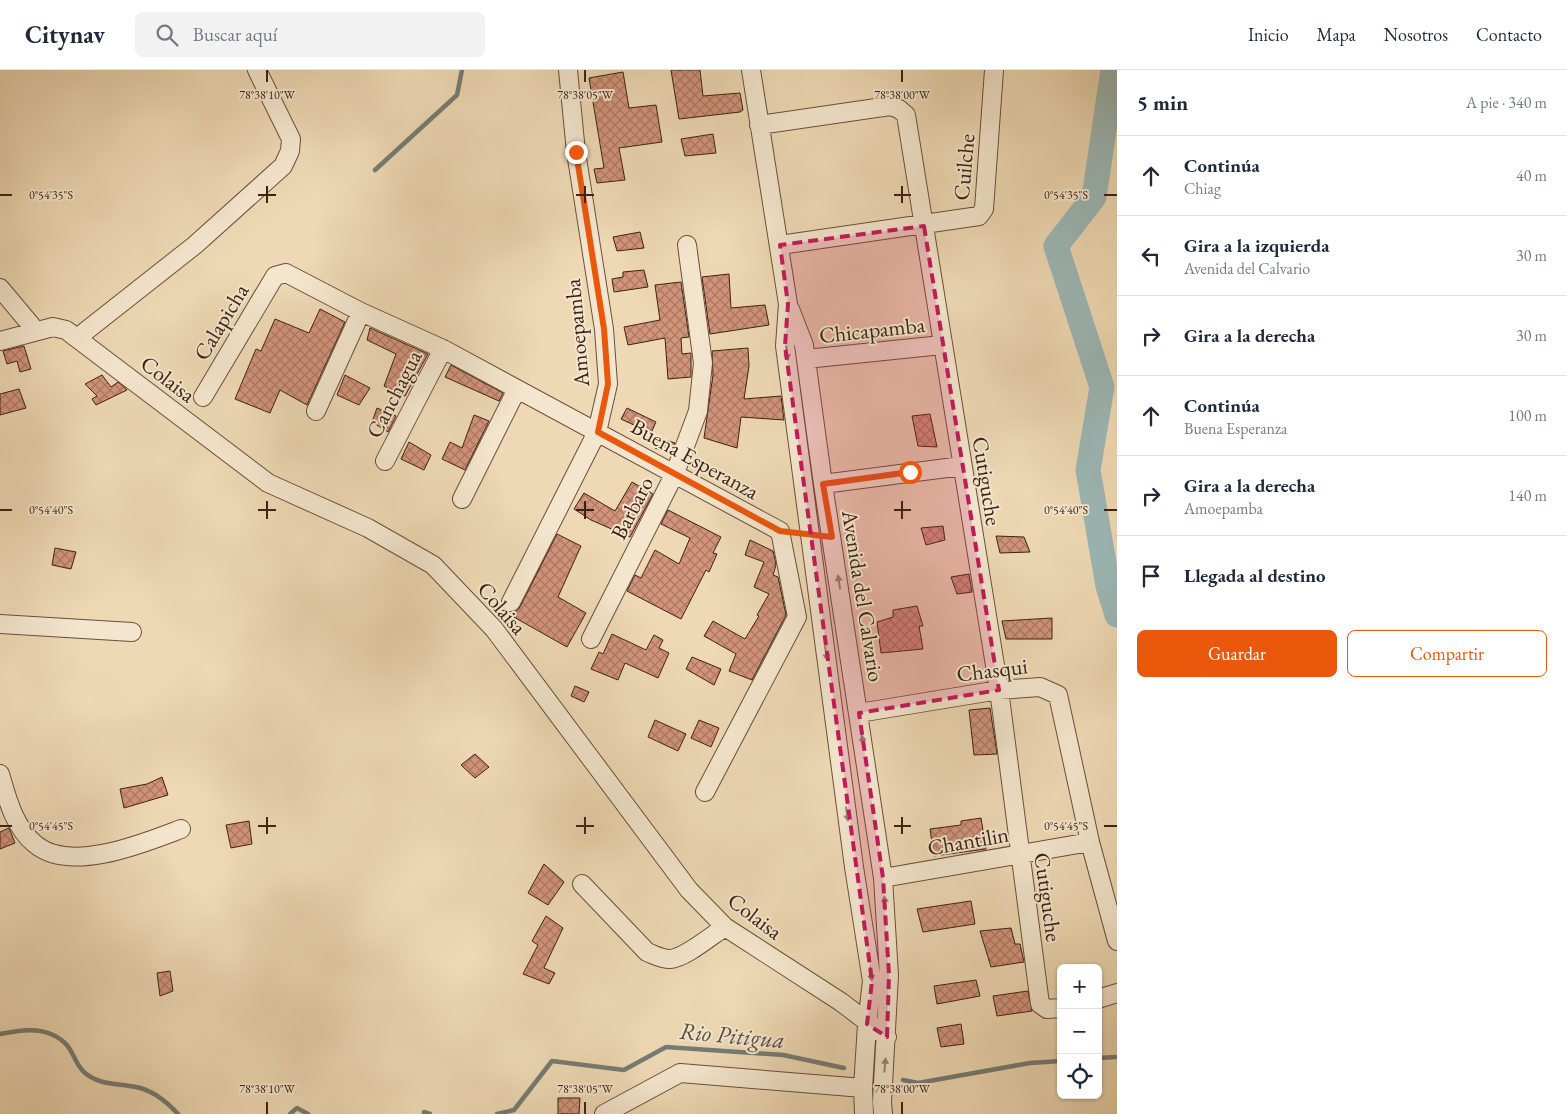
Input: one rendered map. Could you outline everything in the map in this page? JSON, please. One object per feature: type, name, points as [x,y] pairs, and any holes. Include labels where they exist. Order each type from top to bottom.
[{"type":"street","points":[[77,338],[195,245],[283,166],[290,151],[291,139],[257,70]]},
{"type":"street","name":"Amoepamba","points":[[511,602],[598,432],[608,384],[606,357],[576,152],[568,70]]},
{"type":"street","points":[[751,70],[788,304]]},
{"type":"street","name":"Cuilche","points":[[780,245],[924,226],[979,216],[984,210],[994,70]]},
{"type":"street","name":"Cutiguche","points":[[759,125],[890,106],[899,109],[906,115],[999,690],[1040,1004],[1047,1009],[1057,1008]]},
{"type":"street","name":"Barbaro","points":[[591,639],[674,474],[698,410],[703,363],[687,245]]},
{"type":"street","name":"Buena Esperanza","points":[[280,273],[286,273],[361,312],[443,349],[780,531]]},
{"type":"street","name":"Calapicha","points":[[203,397],[275,276],[280,273]]},
{"type":"street","points":[[0,288],[36,331]]},
{"type":"street","name":"Avenida del Calvario","points":[[788,304],[804,345],[823,484],[883,878],[889,975],[882,1102],[883,1114]]},
{"type":"street","name":"Avenida del Calvario","points":[[788,304],[786,346],[853,858],[872,982],[863,1088],[864,1114]]},
{"type":"street","points":[[316,411],[361,312]]},
{"type":"street","name":"Colaisa","points":[[0,341],[53,327],[66,330],[268,483],[368,528],[433,566],[494,629],[689,890],[725,927],[842,1002],[867,1024],[887,1037]]},
{"type":"street","name":"Chicapamba","points":[[806,359],[942,345]]},
{"type":"street","name":"Canchagua","points":[[386,461],[443,349]]},
{"type":"street","points":[[462,499],[517,389]]},
{"type":"street","points":[[823,484],[962,466]]},
{"type":"street","points":[[704,792],[797,617],[780,531],[832,537]]},
{"type":"street","points":[[0,624],[132,632]]},
{"type":"street","name":"Chasqui","points":[[859,713],[999,690],[1040,687],[1058,695],[1090,842],[1117,941]]},
{"type":"street","points":[[0,774],[8,804],[21,829],[35,845],[54,854],[85,856],[107,852],[132,846],[181,829]]},
{"type":"street","name":"Chantilin","points":[[883,878],[1090,842]]},
{"type":"street","points":[[582,884],[647,952],[659,958],[672,959],[725,927]]},
{"type":"street","points":[[1102,998],[1117,993]]},
{"type":"street","points":[[604,1114],[680,1074],[863,1088]]},
{"type":"highlighted area","points":[[924,226],[999,690],[859,713],[883,878],[889,975],[887,1037],[867,1024],[872,981],[785,346],[788,304],[780,245]]},
{"type":"building","points":[[671,70],[700,70],[703,96],[740,93],[743,110],[740,112],[679,119]]},
{"type":"building","points":[[623,72],[629,108],[656,105],[662,142],[619,148],[625,180],[597,183],[594,169],[604,168],[589,78]]},
{"type":"building","points":[[713,134],[716,153],[685,156],[681,139]]},
{"type":"building","points":[[640,232],[644,248],[617,251],[613,237]]},
{"type":"building","points":[[644,270],[648,287],[614,292],[612,279],[623,277],[623,272]]},
{"type":"building","points":[[729,274],[731,308],[765,305],[769,325],[710,334],[702,277]]},
{"type":"building","points":[[681,282],[689,337],[681,338],[682,354],[691,353],[691,377],[668,379],[665,338],[628,345],[624,327],[660,320],[655,285]]},
{"type":"building","points":[[320,309],[345,322],[307,405],[280,390],[270,413],[235,399],[256,349],[261,351],[275,319],[309,333]]},
{"type":"building","points":[[370,328],[428,354],[405,396],[384,386],[396,354],[367,340]]},
{"type":"building","points":[[24,346],[31,369],[20,372],[17,361],[7,364],[3,351]]},
{"type":"building","points":[[748,348],[749,366],[744,399],[781,396],[784,420],[741,417],[737,448],[704,438],[713,375],[712,351]]},
{"type":"building","points":[[451,365],[503,393],[499,401],[445,377]]},
{"type":"building","points":[[102,375],[111,387],[118,382],[127,390],[96,405],[92,399],[97,396],[85,384]]},
{"type":"building","points":[[345,375],[370,388],[359,405],[337,395]]},
{"type":"building","points":[[19,389],[26,408],[0,415],[0,394]]},
{"type":"building","points":[[377,408],[396,416],[388,432],[372,422]]},
{"type":"building","points":[[627,408],[656,422],[651,433],[621,419]]},
{"type":"building","points":[[930,414],[937,447],[918,446],[912,416]]},
{"type":"building","points":[[474,415],[489,421],[465,470],[442,459],[450,442],[462,448]]},
{"type":"building","points":[[659,438],[675,443],[671,454],[655,448]]},
{"type":"building","points":[[409,442],[431,455],[424,470],[401,459]]},
{"type":"building","points":[[632,482],[653,494],[630,537],[591,520],[574,509],[584,493],[615,511]]},
{"type":"building","points":[[668,510],[721,537],[713,553],[717,554],[709,572],[706,570],[681,619],[627,591],[635,575],[641,578],[655,550],[679,564],[690,538],[661,524]]},
{"type":"building","points":[[943,526],[945,540],[926,545],[921,528]]},
{"type":"building","points":[[557,534],[581,546],[558,597],[586,613],[567,647],[512,616],[520,607]]},
{"type":"building","points":[[996,536],[1024,537],[1030,552],[1000,553]]},
{"type":"building","points":[[750,540],[773,551],[776,565],[773,575],[778,577],[786,615],[752,680],[729,671],[736,654],[704,636],[713,621],[745,639],[759,616],[757,615],[769,594],[754,587],[764,562],[745,555]]},
{"type":"building","points":[[55,548],[76,552],[71,569],[52,565]]},
{"type":"building","points":[[969,574],[972,592],[957,594],[951,577]]},
{"type":"building","points":[[917,606],[923,626],[919,626],[923,649],[881,653],[877,622],[893,617],[893,610]]},
{"type":"building","points":[[1052,618],[1052,639],[1006,639],[1002,621]]},
{"type":"building","points":[[612,634],[646,650],[654,635],[663,640],[659,648],[669,653],[658,678],[625,663],[618,680],[591,669],[599,652],[603,654]]},
{"type":"building","points":[[692,657],[721,669],[714,685],[686,669]]},
{"type":"building","points":[[575,686],[589,692],[584,702],[571,696]]},
{"type":"building","points":[[990,708],[997,754],[974,755],[969,710]]},
{"type":"building","points":[[655,720],[686,734],[678,751],[648,737]]},
{"type":"building","points":[[699,720],[719,728],[711,747],[691,738]]},
{"type":"building","points":[[475,754],[489,767],[475,778],[461,765]]},
{"type":"building","points":[[162,777],[168,795],[124,808],[120,789],[147,784]]},
{"type":"building","points":[[981,818],[986,849],[934,856],[930,829],[961,825],[961,821]]},
{"type":"building","points":[[249,821],[252,844],[231,848],[226,825]]},
{"type":"building","points":[[9,828],[15,843],[0,849],[0,832]]},
{"type":"building","points":[[544,864],[564,882],[548,905],[528,893]]},
{"type":"building","points":[[971,901],[975,924],[923,932],[917,909]]},
{"type":"building","points":[[546,916],[563,928],[544,968],[555,973],[549,984],[523,974],[538,945],[532,941]]},
{"type":"building","points":[[1011,928],[1015,944],[1020,944],[1024,962],[991,967],[980,931]]},
{"type":"building","points":[[170,971],[173,991],[160,996],[157,973]]},
{"type":"building","points":[[976,980],[980,996],[937,1004],[934,986]]},
{"type":"building","points":[[1028,991],[1032,1011],[997,1016],[993,996]]},
{"type":"building","points":[[961,1024],[964,1044],[941,1047],[937,1028]]},
{"type":"building","points":[[558,1098],[580,1098],[579,1114],[558,1114]]},
{"type":"waterway","points":[[375,170],[457,95],[462,70]]},
{"type":"waterway","points":[[1113,70],[1094,197],[1056,246],[1102,387],[1088,470],[1108,586],[1117,615]]},
{"type":"waterway","name":"Rio Pitigua","points":[[0,1034],[34,1030],[53,1035],[65,1044],[81,1069],[91,1077],[103,1082],[136,1087],[148,1091],[164,1101],[178,1114]]},
{"type":"waterway","name":"Rio Pitigua","points":[[497,1114],[514,1110],[552,1061],[624,1070],[666,1047],[783,1055],[844,1068]]},
{"type":"waterway","name":"Rio Pitigua","points":[[1102,1058],[1117,1057]]},
{"type":"waterway","name":"Rio Pitigua","points":[[903,1080],[918,1083],[1030,1063],[1057,1061]]},
{"type":"waterway","name":"Rio Pitigua","points":[[290,1114],[297,1108],[308,1114]]},
{"type":"waterway","name":"Rio Pitigua","points":[[424,1114],[424,1112],[430,1114]]},
{"type":"route","points":[[576,152],[604,329],[608,384],[598,432],[780,531],[810,535],[832,537],[823,484],[910,472]]}]
